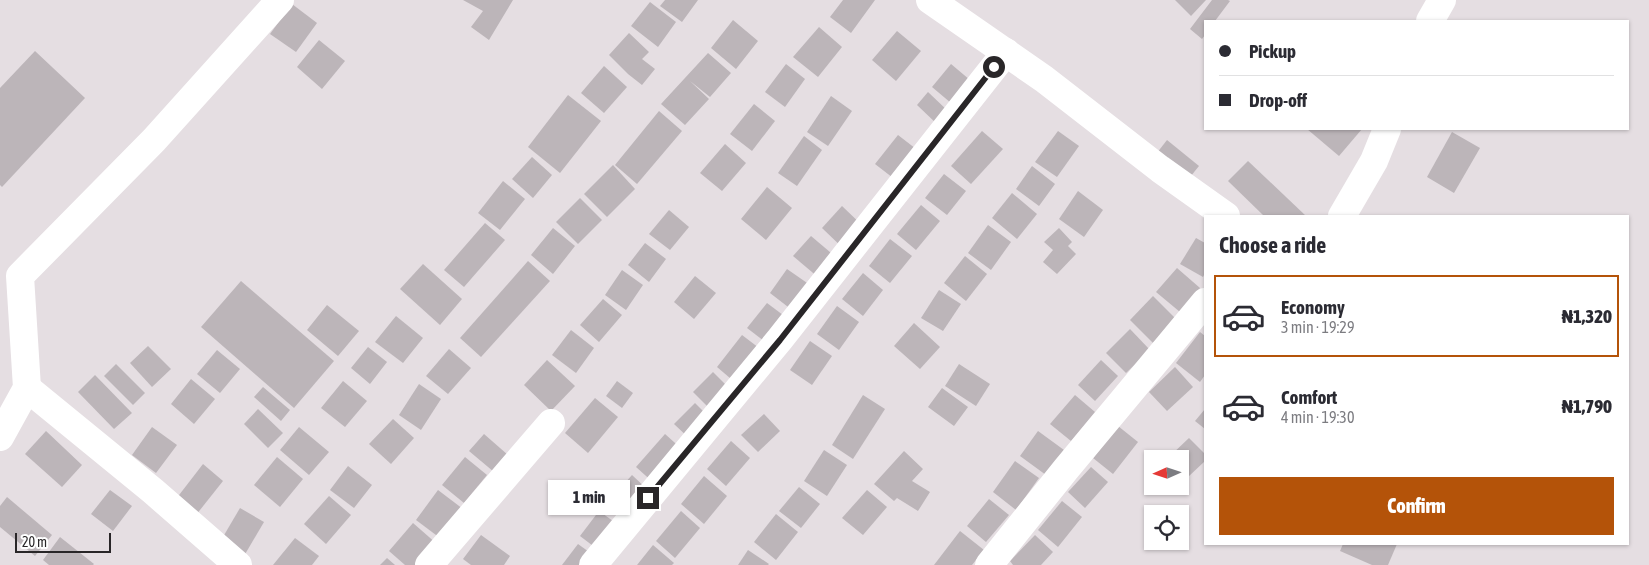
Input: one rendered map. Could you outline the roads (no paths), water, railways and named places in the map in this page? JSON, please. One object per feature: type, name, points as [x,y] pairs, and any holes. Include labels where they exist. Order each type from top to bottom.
[{"type":"street","points":[[0,437],[27,388],[20,276],[154,140],[280,0]]},
{"type":"street","points":[[930,0],[1044,79],[1160,169],[1225,215]]},
{"type":"street","points":[[1431,20],[1442,0]]},
{"type":"street","points":[[593,565],[780,340],[1006,52]]},
{"type":"street","points":[[1343,215],[1374,161],[1387,130]]},
{"type":"street","points":[[990,565],[1066,469],[1204,303]]},
{"type":"street","points":[[27,388],[153,491],[238,565]]},
{"type":"street","points":[[429,565],[551,423]]}]
